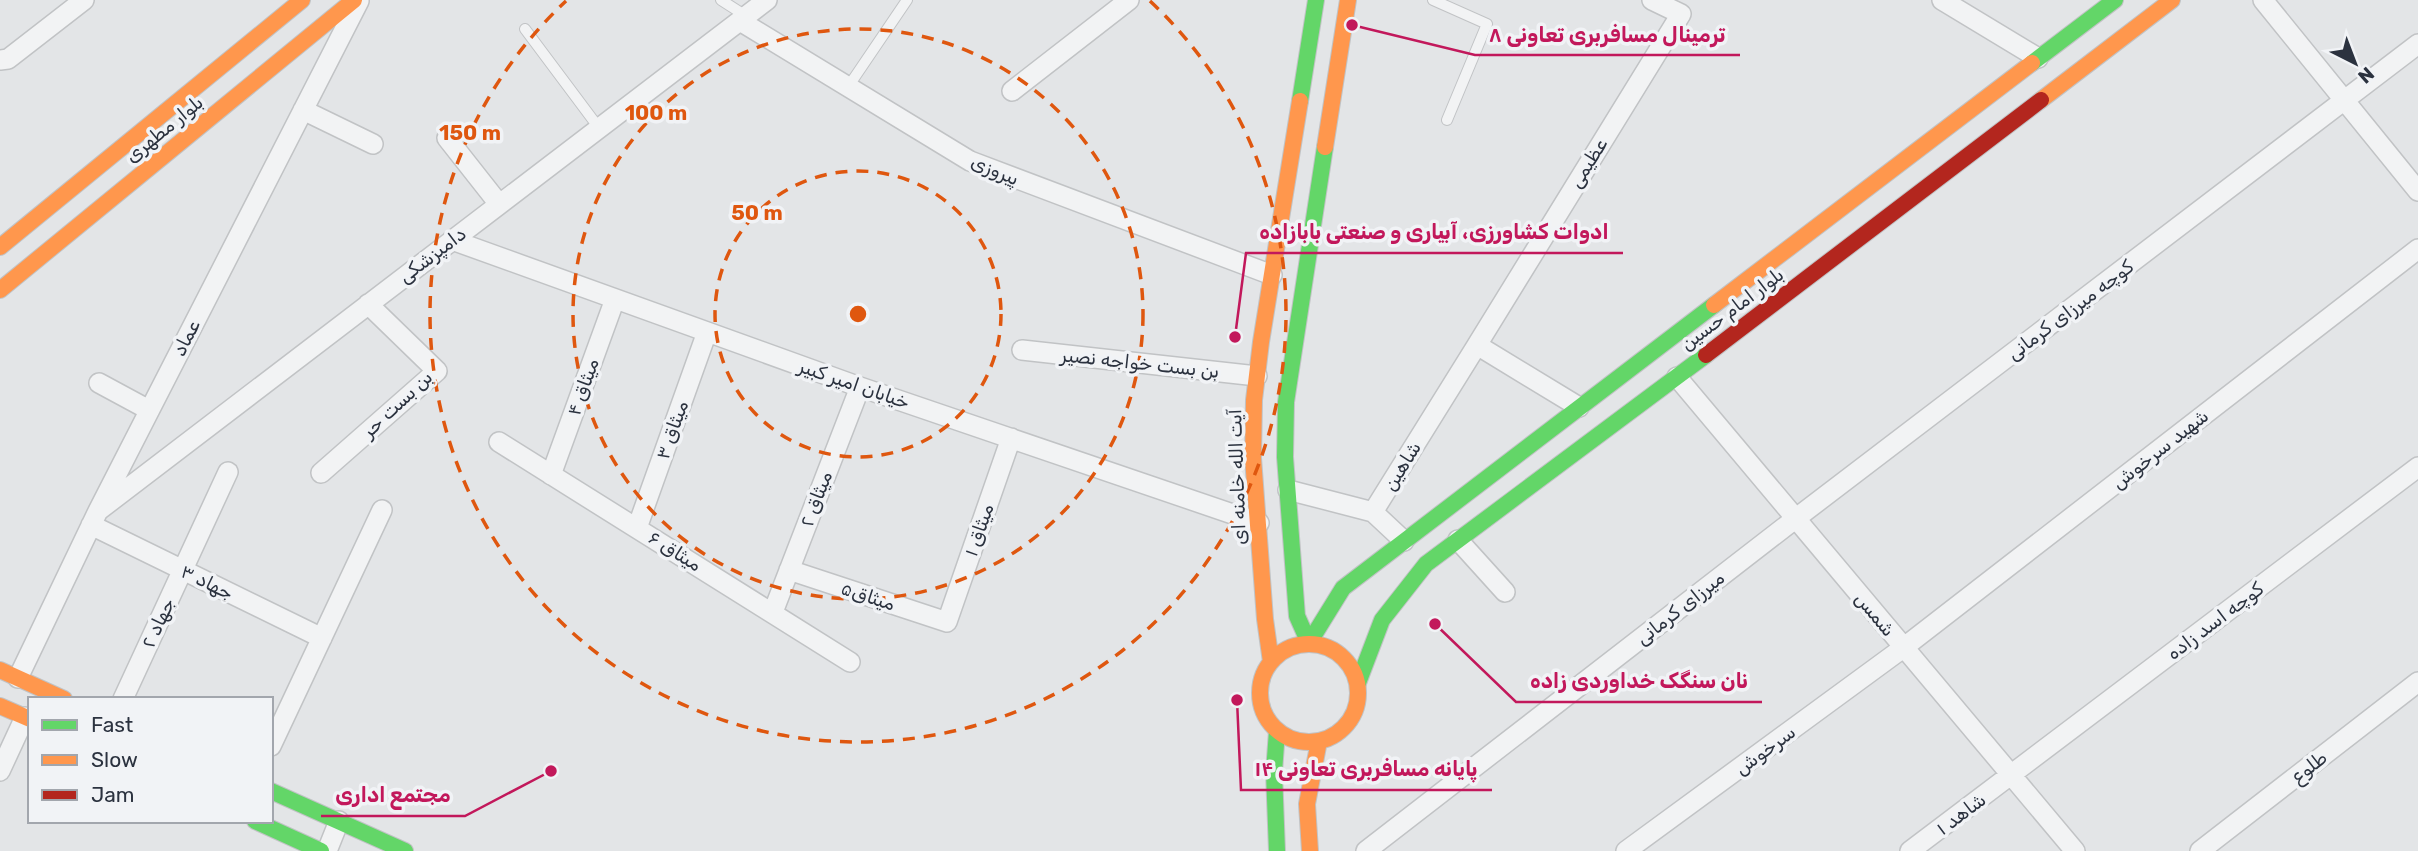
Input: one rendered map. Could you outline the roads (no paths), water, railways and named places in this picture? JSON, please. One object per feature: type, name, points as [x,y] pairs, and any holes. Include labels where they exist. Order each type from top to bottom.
[{"type":"street","points":[[0,60],[8,59],[83,0]]},
{"type":"street","name":"بلوار مطهری","points":[[0,247],[302,0]]},
{"type":"street","name":"بلوار مطهری","points":[[0,290],[357,0]]},
{"type":"street","name":"عماد","points":[[9,674],[94,518],[357,0]]},
{"type":"street","name":"دامپزشکی","points":[[94,518],[767,0]]},
{"type":"street","points":[[1012,91],[1129,0]]},
{"type":"street","name":"آیت الله خامنه ای","points":[[1271,662],[1265,618],[1253,458],[1254,400],[1316,0]]},
{"type":"street","points":[[1309,643],[1297,617],[1285,457],[1286,402],[1349,0]]},
{"type":"street","name":"عظیمی","points":[[1477,345],[1681,15],[1652,0]]},
{"type":"street","points":[[1942,0],[2038,58]]},
{"type":"street","name":"بلوار امام حسین","points":[[1309,643],[1343,588],[2115,0]]},
{"type":"street","name":"بلوار امام حسین","points":[[1357,683],[1382,620],[1426,564],[1677,377],[2172,0]]},
{"type":"street","points":[[2263,0],[2418,191]]},
{"type":"street","name":"پیروزی","points":[[743,18],[848,87],[970,161],[1272,275]]},
{"type":"street","name":"کوچه میرزای کرمانی","points":[[1796,519],[2418,44]]},
{"type":"street","points":[[303,110],[373,144]]},
{"type":"street","points":[[447,138],[499,204]]},
{"type":"street","name":"خیابان امیر کبیر","points":[[452,240],[860,387],[1259,523]]},
{"type":"street","name":"شهید سرخوش","points":[[1903,648],[2418,249]]},
{"type":"street","name":"میثاق ۴","points":[[551,475],[615,299]]},
{"type":"street","name":"بن بست حر","points":[[321,473],[437,370],[369,304]]},
{"type":"street","name":"میثاق ۳","points":[[637,528],[707,332]]},
{"type":"street","points":[[1477,345],[1579,407]]},
{"type":"street","name":"شاهین","points":[[1288,490],[1373,512],[1477,345]]},
{"type":"street","name":"بن بست خواجه نصیر","points":[[1022,350],[1257,376]]},
{"type":"street","name":"شمس","points":[[1677,377],[2074,851]]},
{"type":"street","points":[[99,383],[149,410]]},
{"type":"street","name":"میثاق ۲","points":[[773,612],[860,387]]},
{"type":"street","name":"میثاق ۱","points":[[947,622],[1011,438]]},
{"type":"street","name":"میثاق ۶","points":[[499,442],[850,662]]},
{"type":"street","name":"کوچه اسد زاده","points":[[2011,776],[2418,467]]},
{"type":"street","name":"جهاد ۲","points":[[125,697],[228,472]]},
{"type":"street","points":[[273,742],[382,510]]},
{"type":"street","points":[[1373,512],[1404,541]]},
{"type":"street","name":"جهاد ۳","points":[[94,518],[183,570],[322,638]]},
{"type":"street","name":"میرزای کرمانی","points":[[1366,851],[1796,519]]},
{"type":"street","points":[[1458,540],[1504,592]]},
{"type":"street","name":"میثاق۵","points":[[789,570],[947,622]]},
{"type":"street","points":[[1309,643],[1326,646],[1352,667],[1357,683],[1356,706],[1346,726],[1334,736],[1304,742],[1290,739],[1277,731],[1267,720],[1259,690],[1263,675],[1271,662],[1288,649],[1309,643]]},
{"type":"street","name":"سرخوش","points":[[1626,851],[1903,648]]},
{"type":"street","points":[[9,674],[60,697]]},
{"type":"street","name":"طلوع","points":[[2200,851],[2418,682]]},
{"type":"street","points":[[0,706],[27,718],[0,771]]},
{"type":"street","points":[[1277,731],[1274,772],[1277,851]]},
{"type":"street","points":[[1310,851],[1307,804],[1319,741]]},
{"type":"street","name":"شاهد ۱","points":[[1910,851],[2011,776]]},
{"type":"street","points":[[273,792],[405,851]]},
{"type":"street","points":[[327,851],[339,821]]},
{"type":"street","points":[[259,823],[321,851]]},
{"type":"lane","points":[[721,0],[743,18]]},
{"type":"lane","points":[[848,87],[907,0]]},
{"type":"lane","points":[[1433,0],[1487,24],[1447,120]]},
{"type":"lane","points":[[525,29],[599,128]]},
{"type":"place","name":"ترمینال مسافربری تعاونی ۸","points":[[1352,25]]},
{"type":"place","name":"ادوات کشاورزی، آبیاری و صنعتی بابازاده","points":[[1235,337]]},
{"type":"place","name":"نان سنگک خداوردی زاده","points":[[1435,624]]},
{"type":"place","name":"پایانه مسافربری تعاونی ۱۴","points":[[1237,700]]},
{"type":"place","name":"مجتمع اداری","points":[[551,771]]}]
